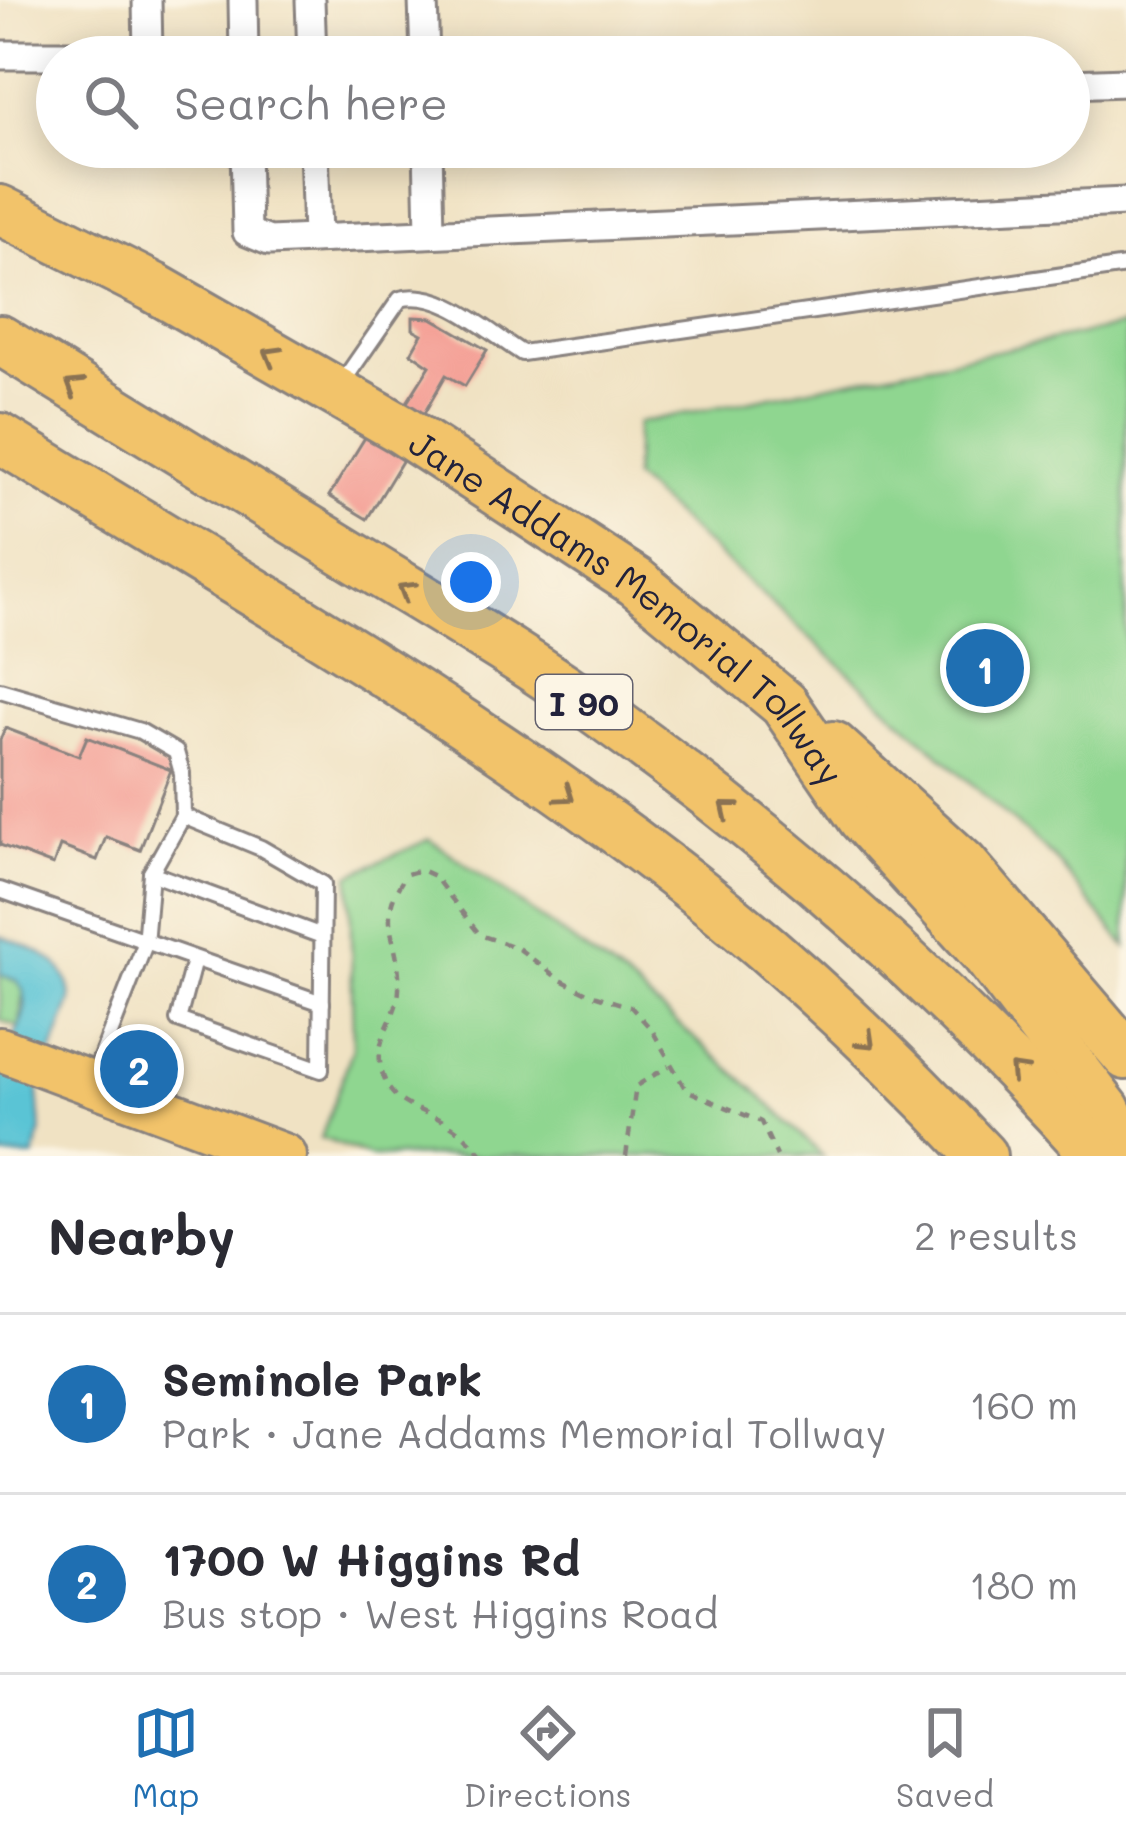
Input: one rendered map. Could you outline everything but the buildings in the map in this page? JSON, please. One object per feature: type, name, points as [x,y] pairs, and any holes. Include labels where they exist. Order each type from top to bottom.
[{"type":"highway","name":"Jane Addams Memorial Tollway","points":[[0,211],[153,287],[336,391],[636,582],[784,704],[862,818],[985,953],[1106,1110],[1126,1152]]},
{"type":"highway","name":"I 90","points":[[0,340],[607,717],[717,800],[856,916],[979,1031],[1097,1156]]},
{"type":"highway","name":"I 90","points":[[0,438],[450,716],[574,800],[688,884],[791,969],[982,1156]]},
{"type":"highway","points":[[784,704],[963,864],[1126,1055]]},
{"type":"main road","points":[[0,1049],[285,1156]]},
{"type":"street","points":[[147,0],[148,36]]},
{"type":"street","points":[[243,0],[244,36]]},
{"type":"street","points":[[310,0],[311,36]]},
{"type":"street","points":[[423,0],[424,36]]},
{"type":"street","points":[[0,55],[36,55]]},
{"type":"street","points":[[1090,83],[1126,82]]},
{"type":"street","points":[[245,168],[247,232],[269,241],[1126,202]]},
{"type":"street","points":[[315,168],[317,236]]},
{"type":"street","points":[[428,168],[430,232]]},
{"type":"lane","points":[[336,391],[400,298],[414,295],[434,298],[522,353],[1126,266]]},
{"type":"lane","points":[[0,690],[140,731],[176,752],[182,773],[183,816],[151,873],[146,944],[74,1075]]},
{"type":"lane","points":[[183,816],[261,848],[323,884],[321,1070],[178,1020],[194,960]]},
{"type":"lane","points":[[151,873],[322,936]]},
{"type":"lane","points":[[0,890],[322,1003]]},
{"type":"path","points":[[483,1156],[471,1140],[440,1119],[405,1106],[384,1078],[380,1038],[400,995],[388,908],[406,874],[421,870],[434,876],[480,935],[518,947],[559,979],[587,993],[631,1007],[652,1030],[686,1090],[761,1122],[777,1156]]},
{"type":"path","points":[[626,1156],[636,1086],[669,1066]]},
{"type":"green space","points":[[1126,325],[1126,947],[1054,858],[633,478],[637,423]]},
{"type":"green space","points":[[430,839],[624,978],[754,1089],[823,1156],[370,1156],[321,1138],[353,1048],[350,875]]},
{"type":"green space","points":[[0,974],[17,981],[24,990],[19,1027],[0,1020]]},
{"type":"water","points":[[0,936],[48,958],[69,987],[71,1001],[38,1093],[41,1130],[34,1156],[0,1156],[0,1070],[25,1002],[17,981],[0,974]]},
{"type":"place","name":"Seminole Park","points":[[985,668]]},
{"type":"place","name":"1700 W Higgins Rd","points":[[139,1069]]}]
